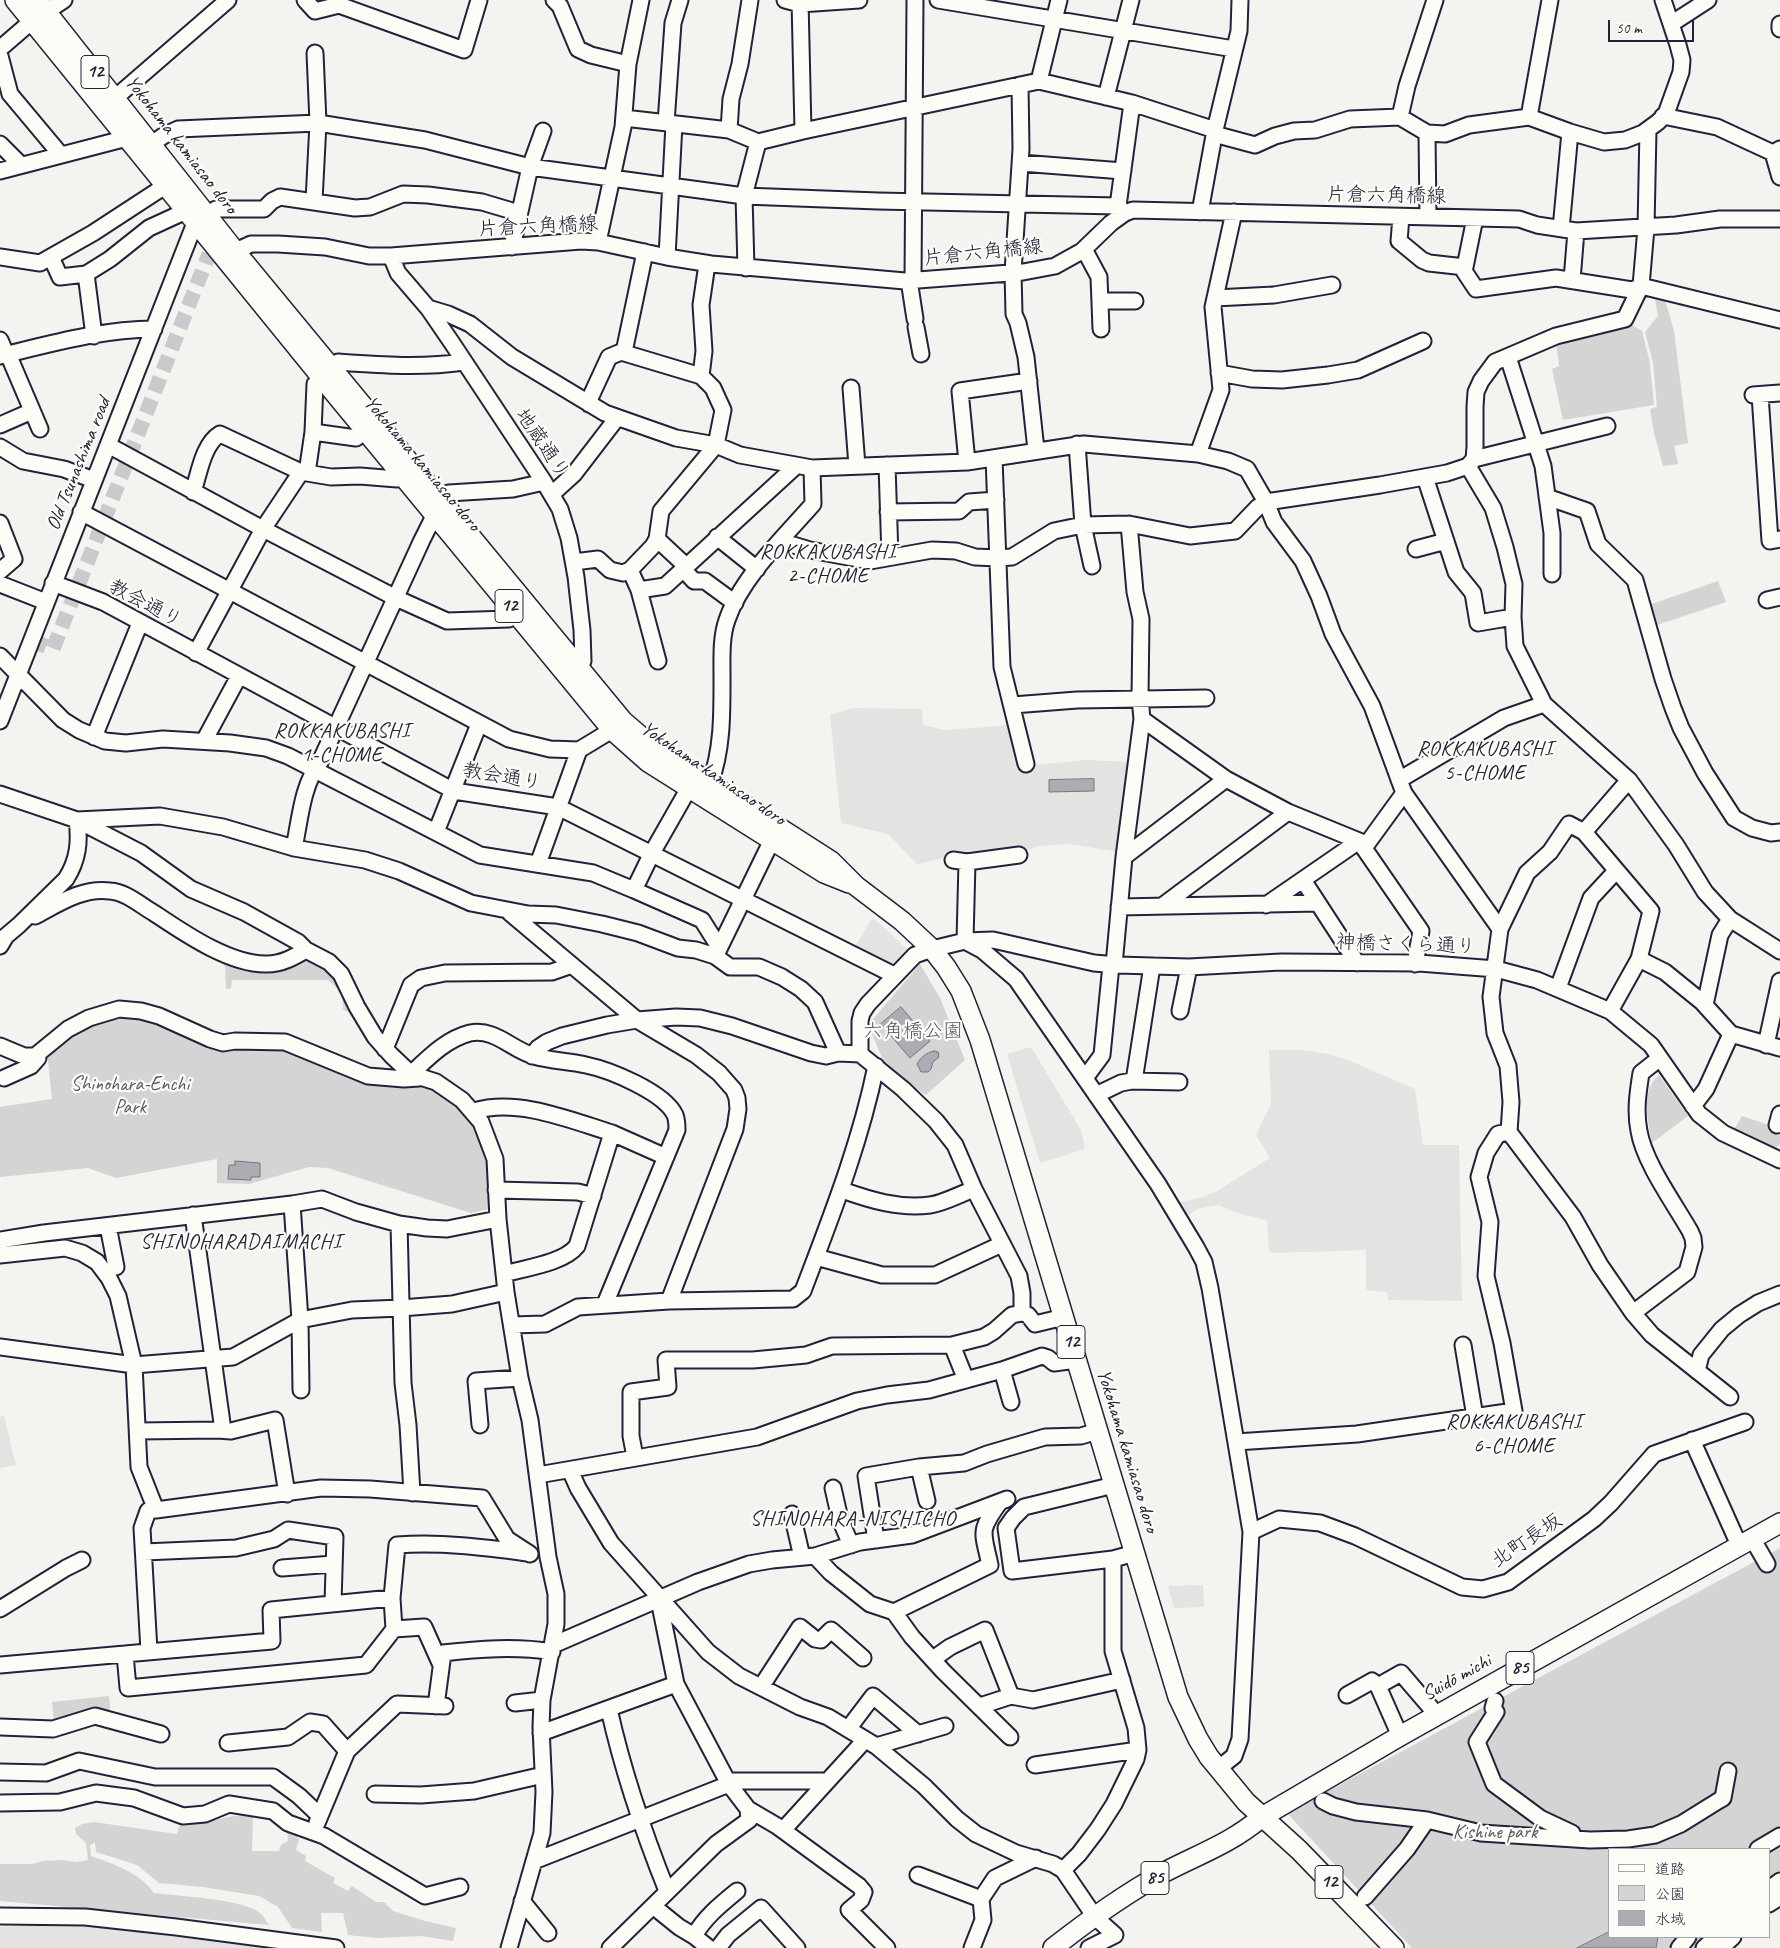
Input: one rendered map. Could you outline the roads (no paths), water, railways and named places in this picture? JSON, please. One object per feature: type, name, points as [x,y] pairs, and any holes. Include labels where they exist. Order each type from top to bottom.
[{"type":"main road","name":"Yokohama kamiasao doro","points":[[15,0],[39,11],[115,98],[152,144],[196,216]]},
{"type":"main road","name":"Yokohama kamiasao doro","points":[[39,11],[127,138],[166,186],[196,216],[229,254],[573,671],[612,730],[648,762],[824,873],[856,886]]},
{"type":"main road","name":"Yokohama kamiasao doro","points":[[327,373],[365,431],[403,476],[440,510],[515,614],[623,721],[652,746],[831,861],[856,886],[902,921],[932,949],[961,990],[980,1040],[1178,1697],[1198,1739],[1218,1768],[1246,1802],[1262,1817]]},
{"type":"main road","name":"Suidō michi","points":[[1262,1817],[1437,1715],[1780,1523]]},
{"type":"main road","name":"85","points":[[1053,1948],[1095,1917],[1163,1873],[1244,1832],[1262,1817]]},
{"type":"main road","name":"12","points":[[1262,1817],[1299,1850],[1394,1948]]},
{"type":"street","points":[[0,46],[3,46],[39,11],[64,0]]},
{"type":"street","points":[[115,98],[228,0]]},
{"type":"street","points":[[305,0],[315,11],[339,5],[464,50],[479,0]]},
{"type":"street","points":[[554,0],[560,6],[578,48],[591,55],[628,64]]},
{"type":"street","points":[[598,242],[613,179],[624,118],[628,64],[642,0]]},
{"type":"street","points":[[667,257],[671,186],[670,124],[673,23],[680,0]]},
{"type":"street","points":[[729,130],[731,99],[740,64],[750,0]]},
{"type":"street","points":[[803,131],[795,1],[859,0]]},
{"type":"street","points":[[915,0],[914,202],[911,280],[915,323],[922,361]]},
{"type":"street","points":[[938,0],[1234,49]]},
{"type":"street","points":[[1039,81],[1059,0]]},
{"type":"street","points":[[1106,97],[1131,0]]},
{"type":"street","points":[[1200,212],[1214,132],[1239,31],[1240,0]]},
{"type":"street","points":[[1400,118],[1406,86],[1436,0]]},
{"type":"street","points":[[1529,116],[1550,0]]},
{"type":"street","points":[[624,118],[729,130],[758,142],[1039,81],[1132,103],[1255,145],[1274,136],[1315,130],[1350,119],[1400,118],[1427,133],[1445,134],[1469,125],[1529,116],[1570,132],[1604,142],[1625,140],[1648,130],[1663,116],[1670,103],[1681,72],[1682,60],[1663,0]]},
{"type":"street","points":[[1671,24],[1708,0]]},
{"type":"street","points":[[1780,24],[1780,30]]},
{"type":"street","points":[[314,201],[318,123],[315,53]]},
{"type":"street","points":[[0,56],[10,94],[61,155]]},
{"type":"street","points":[[1020,85],[1021,163],[1013,272],[1014,314],[1026,357],[1036,450]]},
{"type":"street","points":[[152,144],[178,129],[318,123],[425,140],[530,167],[744,196],[1121,210],[1123,171],[1132,103]]},
{"type":"street","points":[[1663,116],[1717,127],[1776,151],[1780,177]]},
{"type":"street","points":[[1648,130],[1646,228],[1641,286],[1626,319],[1556,336],[1495,362],[1481,381],[1476,392],[1471,463],[1493,508],[1514,584],[1513,617],[1515,646],[1544,704],[1629,780],[1676,845],[1705,892],[1730,918],[1780,951]]},
{"type":"street","points":[[512,247],[530,167],[543,131]]},
{"type":"street","points":[[1561,229],[1570,132]]},
{"type":"street","points":[[1427,133],[1428,217]]},
{"type":"street","points":[[0,171],[127,138]]},
{"type":"street","points":[[746,268],[744,196],[758,142]]},
{"type":"street","points":[[0,144],[21,165]]},
{"type":"street","points":[[1021,163],[1123,171]]},
{"type":"street","points":[[0,257],[40,263],[93,233],[166,186]]},
{"type":"street","points":[[51,257],[60,276],[86,274],[110,259],[148,228],[216,209],[264,209],[272,200],[280,197],[355,208],[370,207],[403,194],[428,195],[482,202],[519,213]]},
{"type":"street","name":"片倉六角橋線","points":[[229,254],[251,244],[325,247],[369,256],[391,256],[581,241],[598,242],[707,264],[911,280],[1013,272],[1055,266],[1084,249],[1121,210],[1401,218],[1519,219],[1537,225],[1576,231],[1646,228],[1720,219],[1780,219]]},
{"type":"street","points":[[1198,454],[1221,390],[1212,306],[1234,212]]},
{"type":"street","name":"Old Tsunashima road","points":[[0,721],[154,329],[196,216]]},
{"type":"street","points":[[1401,218],[1399,241],[1422,260],[1429,263],[1465,267]]},
{"type":"street","points":[[1475,218],[1464,271],[1476,289],[1556,278],[1632,290],[1641,286],[1780,320]]},
{"type":"street","points":[[1572,280],[1576,231]]},
{"type":"street","points":[[1084,249],[1099,277],[1101,330]]},
{"type":"street","points":[[624,352],[645,252]]},
{"type":"street","name":"地蔵通り","points":[[391,256],[398,273],[428,308],[560,509],[574,562],[584,658],[581,665],[573,671]]},
{"type":"street","points":[[702,376],[704,351],[701,305],[707,264]]},
{"type":"street","points":[[86,274],[94,336]]},
{"type":"street","points":[[1215,298],[1274,296],[1332,285]]},
{"type":"street","points":[[1100,301],[1135,300]]},
{"type":"street","points":[[428,308],[448,314],[470,324],[512,358],[589,404],[617,418],[676,438],[716,445],[740,455],[812,468],[967,462],[1076,444],[1114,445],[1198,454],[1228,461],[1247,469],[1266,502],[1274,522],[1303,561],[1333,634],[1372,706],[1402,786],[1500,929]]},
{"type":"street","points":[[40,429],[3,351],[137,329],[154,329]]},
{"type":"street","points":[[1219,372],[1252,379],[1282,380],[1328,375],[1358,370],[1423,341]]},
{"type":"street","points":[[574,562],[598,559],[610,570],[623,573],[630,570],[653,546],[657,539],[661,511],[716,445],[723,410],[714,388],[702,376],[624,352],[609,357],[590,396],[589,404]]},
{"type":"street","points":[[1508,357],[1543,466],[1552,533],[1552,574]]},
{"type":"street","points":[[196,652],[263,529],[304,473],[313,432],[315,384],[338,362],[393,366],[433,366],[464,362]]},
{"type":"street","points":[[967,462],[960,391],[1029,381]]},
{"type":"street","points":[[851,388],[857,466]]},
{"type":"street","points":[[1780,393],[1757,395],[1770,541],[1780,539]]},
{"type":"street","points":[[0,425],[32,411]]},
{"type":"street","points":[[294,848],[314,769],[320,762],[396,598],[449,493],[548,488],[574,474],[617,418]]},
{"type":"street","points":[[780,541],[810,550],[870,561],[932,550],[956,551],[975,557],[1012,557],[1054,531],[1083,525],[1129,524],[1190,536],[1235,531],[1258,507],[1266,502],[1425,477],[1535,443],[1606,426]]},
{"type":"street","points":[[313,432],[356,438],[365,431]]},
{"type":"street","points":[[193,492],[208,445],[213,438],[220,434],[304,473],[397,479],[403,476]]},
{"type":"street","points":[[1076,444],[1083,525],[1092,566]]},
{"type":"street","points":[[108,445],[263,529],[396,598],[447,621],[509,619],[515,614]]},
{"type":"street","points":[[0,447],[23,461],[64,469],[94,480]]},
{"type":"street","points":[[994,458],[1002,667],[1013,705],[1026,764]]},
{"type":"street","points":[[887,465],[890,557]]},
{"type":"street","points":[[639,590],[665,586],[796,466]]},
{"type":"street","points":[[710,784],[717,767],[722,648],[726,621],[757,568],[813,504],[812,468]]},
{"type":"street","points":[[1425,477],[1456,572],[1473,593],[1478,623],[1513,617]]},
{"type":"street","points":[[1547,497],[1587,511],[1598,544],[1635,580],[1663,679],[1681,728],[1705,773],[1734,818],[1752,828],[1777,836]]},
{"type":"street","points":[[888,512],[958,511],[969,502],[996,500]]},
{"type":"street","points":[[81,512],[508,739],[550,749],[580,750],[612,730]]},
{"type":"street","points":[[0,523],[14,559],[0,572]]},
{"type":"street","points":[[1085,1078],[1102,1055],[1124,857],[1142,719],[1140,698],[1141,619],[1135,592],[1129,524]]},
{"type":"street","points":[[717,537],[757,568]]},
{"type":"street","points":[[657,539],[694,581],[705,581],[735,603]]},
{"type":"street","points":[[1416,549],[1446,541]]},
{"type":"street","points":[[630,570],[639,590],[658,661]]},
{"type":"street","name":"教会通り","points":[[53,583],[103,602],[454,791],[558,807],[894,975]]},
{"type":"street","points":[[0,584],[46,602]]},
{"type":"street","points":[[94,737],[140,623]]},
{"type":"street","points":[[0,656],[63,720],[78,730],[94,737],[105,741],[126,743],[163,740],[204,741],[266,748],[288,756],[480,855],[592,873],[702,920],[717,952],[730,967],[759,967],[782,977],[801,989],[815,1002],[838,1053]]},
{"type":"street","points":[[204,741],[240,676]]},
{"type":"street","points":[[1013,705],[1052,701],[1206,698]]},
{"type":"street","points":[[1266,905],[1361,844],[1402,786],[1504,718],[1544,704]]},
{"type":"street","points":[[1142,719],[1226,780],[1288,812],[1361,844],[1421,931],[1415,964]]},
{"type":"street","points":[[436,832],[454,791],[479,724]]},
{"type":"street","points":[[538,864],[580,750]]},
{"type":"street","points":[[1124,857],[1226,780]]},
{"type":"street","points":[[1584,832],[1629,780]]},
{"type":"street","points":[[634,890],[689,788]]},
{"type":"street","points":[[0,794],[77,820],[141,853],[192,889],[244,912],[298,942],[306,950],[329,962],[341,974],[357,1008],[385,1049],[415,1076],[436,1082],[462,1100],[474,1111],[481,1122],[495,1159],[498,1218],[506,1292],[520,1378],[530,1420],[548,1557],[556,1594],[556,1624],[542,1700],[542,1833],[509,1948]]},
{"type":"street","points":[[1162,906],[1288,812]]},
{"type":"street","points":[[77,820],[160,816],[224,827],[294,848],[365,860],[399,871],[471,903],[510,911],[602,924],[638,933],[678,948],[717,952]]},
{"type":"street","points":[[0,946],[6,936],[19,926],[66,879],[71,871],[76,860],[78,848],[77,820]]},
{"type":"street","points":[[1610,1011],[1639,959],[1651,911],[1584,832],[1569,824],[1550,852],[1527,873],[1500,929],[1492,1006],[1495,1033],[1508,1066],[1511,1102],[1510,1132],[1573,1217],[1600,1265],[1633,1313],[1652,1335],[1730,1397]]},
{"type":"street","points":[[717,952],[772,840]]},
{"type":"street","points":[[1019,855],[960,861],[965,941],[982,950],[1016,979],[1180,1218],[1204,1262],[1210,1288],[1251,1532],[1240,1739],[1234,1756],[1218,1768]]},
{"type":"street","points":[[1558,988],[1591,898],[1616,871]]},
{"type":"street","points":[[1303,880],[1357,963]]},
{"type":"street","points":[[19,926],[80,894],[111,890],[131,898],[189,935],[216,949],[253,963],[283,962],[306,950]]},
{"type":"street","points":[[1119,907],[1318,903]]},
{"type":"street","points":[[510,911],[510,913],[637,1020],[696,1055],[719,1073],[734,1090],[738,1109],[735,1129],[669,1301]]},
{"type":"street","points":[[1705,1006],[1720,935],[1730,918]]},
{"type":"street","name":"神橋さくら通り","points":[[860,1054],[860,1021],[862,1012],[894,975],[915,955],[965,941],[993,940],[1094,963],[1112,965],[1189,966],[1281,962],[1415,964],[1496,969],[1537,980],[1610,1011],[1651,1045],[1699,1114],[1723,1133],[1780,1160]]},
{"type":"street","points":[[1639,959],[1665,972],[1705,1006],[1731,1034],[1773,1046],[1780,981]]},
{"type":"street","points":[[385,1049],[411,985],[421,978],[444,973],[552,972],[572,965]]},
{"type":"street","points":[[1134,1081],[1152,966]]},
{"type":"street","points":[[1180,1011],[1189,966]]},
{"type":"street","points":[[0,1046],[24,1056],[35,1056],[68,1029],[106,1012],[126,1010],[141,1011],[159,1016],[210,1039],[222,1042],[285,1042],[368,1076],[404,1079],[415,1076],[440,1047],[471,1033],[485,1034],[504,1039],[532,1056],[597,1068],[616,1076],[657,1096],[672,1111],[677,1126],[605,1304]]},
{"type":"street","points":[[532,1056],[542,1045],[562,1036],[606,1025],[637,1020],[700,1018],[732,1026],[826,1056],[838,1053],[860,1054],[936,1120],[955,1145],[974,1189],[1019,1276],[1022,1293],[1022,1313]]},
{"type":"street","points":[[1693,1106],[1706,1089],[1731,1034]]},
{"type":"street","points":[[4,1078],[31,1066],[38,1058]]},
{"type":"street","points":[[1633,1313],[1687,1272],[1694,1247],[1690,1231],[1648,1159],[1639,1132],[1636,1108],[1641,1073],[1660,1058]]},
{"type":"street","points":[[512,1325],[545,1324],[578,1307],[605,1304],[793,1299],[803,1291],[842,1190],[868,1101],[876,1066]]},
{"type":"street","points":[[1096,1095],[1121,1083],[1134,1081],[1179,1082]]},
{"type":"street","points":[[474,1111],[484,1108],[525,1109],[612,1133],[666,1157]]},
{"type":"street","points":[[1236,1442],[1357,1434],[1514,1412],[1502,1343],[1486,1276],[1490,1222],[1479,1176],[1486,1153],[1498,1134],[1510,1132]]},
{"type":"street","points":[[504,1274],[561,1258],[572,1252],[577,1246],[612,1133]]},
{"type":"street","points":[[842,1190],[870,1200],[896,1205],[930,1205],[974,1189]]},
{"type":"street","points":[[496,1190],[578,1192],[593,1196]]},
{"type":"street","points":[[0,1240],[322,1199],[356,1212],[399,1224],[427,1228],[447,1229],[498,1218]]},
{"type":"street","points":[[292,1204],[300,1320],[301,1390]]},
{"type":"street","points":[[193,1215],[222,1423]]},
{"type":"street","points":[[399,1224],[403,1383],[408,1425],[412,1493]]},
{"type":"street","points":[[108,1226],[116,1267]]},
{"type":"street","points":[[816,1257],[882,1276],[935,1275],[1002,1244]]},
{"type":"street","points":[[0,1255],[65,1248],[82,1253],[97,1262],[109,1278],[118,1296],[134,1365],[139,1467],[156,1510],[321,1488],[344,1487],[482,1498],[507,1539],[530,1554]]},
{"type":"street","points":[[0,1347],[134,1365],[233,1357],[300,1320],[352,1310],[452,1304],[506,1292]]},
{"type":"street","points":[[1697,1371],[1701,1355],[1722,1329],[1758,1303],[1780,1294]]},
{"type":"street","points":[[635,1458],[631,1436],[631,1392],[668,1387],[666,1360],[690,1358],[753,1360],[806,1355],[832,1346],[952,1345],[984,1337],[1012,1315],[1022,1313],[1028,1315],[1034,1324],[1064,1317]]},
{"type":"street","points":[[952,1345],[966,1380]]},
{"type":"street","points":[[1463,1346],[1475,1417]]},
{"type":"street","points":[[538,1475],[758,1437],[857,1401],[929,1390],[1002,1370],[1042,1356],[1054,1363],[1076,1360]]},
{"type":"street","points":[[1002,1370],[1011,1402]]},
{"type":"street","points":[[480,1425],[476,1381],[520,1378]]},
{"type":"street","points":[[138,1431],[231,1431],[275,1420],[287,1494]]},
{"type":"street","name":"北町長坂","points":[[1251,1532],[1279,1518],[1320,1523],[1355,1536],[1462,1587],[1483,1589],[1508,1582],[1594,1519],[1611,1504],[1654,1454],[1745,1422]]},
{"type":"street","points":[[876,1540],[866,1476],[919,1467],[964,1464],[987,1454],[1045,1437],[1081,1436],[1098,1431]]},
{"type":"street","points":[[1692,1440],[1746,1541],[1767,1564]]},
{"type":"street","points":[[919,1467],[927,1501]]},
{"type":"street","points":[[570,1470],[578,1488],[611,1543],[708,1652],[739,1676],[800,1707],[828,1717],[870,1743],[924,1786],[957,1819],[976,1834],[1016,1853],[1036,1858],[1064,1870],[1095,1917],[1115,1935],[1089,1948]]},
{"type":"street","points":[[1114,1485],[1024,1507],[1006,1528],[1012,1571],[1113,1559],[1134,1553]]},
{"type":"street","points":[[833,1488],[840,1519],[851,1545]]},
{"type":"street","points":[[314,1832],[347,1751],[397,1704],[440,1706],[443,1653],[471,1650],[552,1648],[698,1582],[748,1564],[808,1557],[851,1545],[912,1534],[1003,1501],[988,1519],[983,1530],[990,1565],[894,1612]]},
{"type":"street","points":[[149,1651],[142,1528],[148,1511],[154,1506]]},
{"type":"street","points":[[792,1514],[808,1557],[870,1604],[894,1612],[912,1637],[943,1671],[1010,1737]]},
{"type":"street","points":[[144,1552],[236,1548],[274,1538],[288,1530],[335,1536],[333,1604]]},
{"type":"street","points":[[125,1654],[128,1688],[366,1665],[394,1629],[392,1598],[397,1545],[428,1543],[482,1547],[548,1557]]},
{"type":"street","points":[[1064,1870],[1098,1829],[1140,1757],[1136,1728],[1113,1651],[1113,1559]]},
{"type":"street","points":[[0,1610],[82,1560]]},
{"type":"street","points":[[282,1568],[333,1564]]},
{"type":"street","points":[[0,1666],[272,1641],[271,1610],[392,1598]]},
{"type":"street","points":[[659,1599],[676,1684],[728,1783],[748,1809],[783,1830],[859,1886],[864,1892],[861,1900],[849,1910],[887,1948]]},
{"type":"street","points":[[394,1629],[424,1627],[441,1665]]},
{"type":"street","points":[[761,1687],[800,1627],[815,1639],[821,1640],[830,1630],[863,1658]]},
{"type":"street","points":[[933,1659],[950,1647],[985,1630],[1011,1696]]},
{"type":"street","points":[[1378,1686],[1401,1673],[1437,1715]]},
{"type":"street","points":[[980,1706],[1011,1696],[1033,1700],[1122,1680]]},
{"type":"street","points":[[1347,1695],[1372,1680],[1378,1686],[1400,1736]]},
{"type":"street","points":[[542,1733],[676,1684]]},
{"type":"street","points":[[848,1729],[873,1696],[918,1734]]},
{"type":"street","points":[[515,1703],[542,1700]]},
{"type":"street","points":[[1495,1701],[1493,1708],[1496,1712],[1477,1742],[1494,1784],[1540,1818],[1572,1833],[1568,1839]]},
{"type":"street","points":[[610,1709],[618,1750],[640,1820],[667,1891]]},
{"type":"street","points":[[0,1727],[53,1729],[95,1716],[162,1734]]},
{"type":"street","points":[[228,1743],[288,1737],[310,1722],[323,1724],[347,1751]]},
{"type":"street","points":[[783,1830],[827,1781],[870,1743],[918,1734],[945,1726]]},
{"type":"street","points":[[1034,1765],[1140,1757]]},
{"type":"street","points":[[0,1772],[46,1773],[79,1761],[155,1776],[273,1777],[299,1796],[320,1816]]},
{"type":"street","points":[[1323,1801],[1356,1812],[1427,1820],[1481,1833],[1568,1839],[1628,1838],[1655,1835],[1681,1824],[1724,1798],[1728,1771]]},
{"type":"street","points":[[376,1794],[421,1795],[474,1791],[543,1775]]},
{"type":"street","points":[[534,1861],[640,1820],[728,1783],[827,1781]]},
{"type":"street","points":[[0,1802],[60,1802],[96,1793],[134,1798],[183,1816],[205,1814],[229,1804],[273,1811],[288,1823],[324,1836],[426,1896],[460,1888]]},
{"type":"street","points":[[610,1948],[716,1844],[749,1820],[748,1809]]},
{"type":"street","points":[[1364,1897],[1407,1849],[1427,1820]]},
{"type":"street","points":[[1760,1848],[1780,1836]]},
{"type":"street","points":[[972,1948],[982,1920],[981,1899],[995,1878],[1036,1858]]},
{"type":"street","points":[[918,1875],[981,1899]]},
{"type":"street","points":[[694,1936],[711,1913],[737,1891]]},
{"type":"street","points":[[522,1901],[548,1933]]},
{"type":"street","points":[[653,1906],[678,1927],[694,1936],[709,1948]]},
{"type":"street","points":[[718,1948],[728,1935],[761,1908],[796,1948]]},
{"type":"street","points":[[0,1916],[94,1918],[336,1948]]},
{"type":"street","points":[[1679,1948],[1687,1938]]},
{"type":"street","points":[[1704,1948],[1715,1938]]},
{"type":"street","points":[[1721,1948],[1732,1938]]},
{"type":"water","points":[[1094,779],[1094,791],[1049,792],[1049,780]]},
{"type":"water","points":[[901,1007],[930,1041],[910,1058],[881,1024]]},
{"type":"water","points":[[934,1051],[938,1052],[939,1057],[933,1062],[928,1072],[921,1072],[917,1064],[920,1059]]},
{"type":"water","points":[[235,1161],[260,1163],[260,1177],[251,1177],[251,1180],[228,1179],[229,1165],[235,1165]]},
{"type":"water","points":[[1608,1932],[1608,1938],[1658,1938],[1656,1948],[1577,1948]]},
{"type":"tunnel","points":[[32,641],[53,649],[209,254]]},
{"type":"district","name":"ROKKAKUBASHI 2-CHOME","points":[[828,564]]},
{"type":"district","name":"ROKKAKUBASHI 1-CHOME","points":[[342,743]]},
{"type":"district","name":"ROKKAKUBASHI 5-CHOME","points":[[1485,761]]},
{"type":"district","name":"SHINOHARADAIMACHI","points":[[241,1242]]},
{"type":"district","name":"ROKKAKUBASHI 6-CHOME","points":[[1514,1434]]},
{"type":"district","name":"SHINOHARA-NISHICHO","points":[[853,1519]]},
{"type":"park label","name":"六角橋公園","points":[[913,1032]]},
{"type":"park label","name":"Shinohara-Enchi Park","points":[[130,1096]]},
{"type":"park label","name":"Kishine park","points":[[1495,1833]]}]
